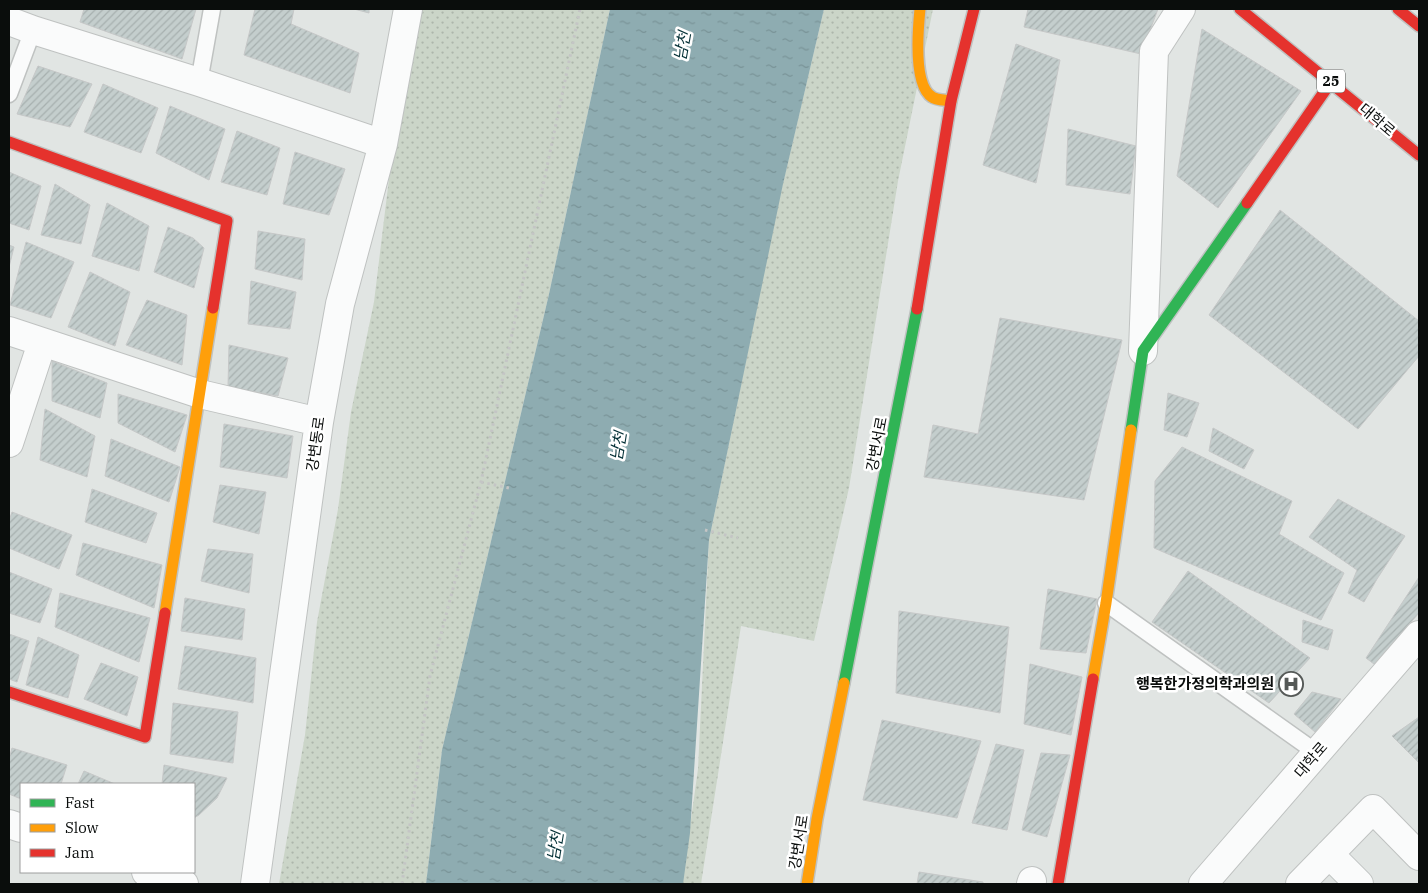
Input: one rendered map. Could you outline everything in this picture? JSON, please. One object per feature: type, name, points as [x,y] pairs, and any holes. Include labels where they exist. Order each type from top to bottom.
[{"type":"street","name":"강변동로","points":[[255,884],[319,422],[340,304],[383,144],[408,9]]},
{"type":"street","points":[[920,9],[917,44],[922,86],[932,97],[950,101]]},
{"type":"street","name":"강변서로","points":[[807,884],[817,819],[920,296],[950,101],[974,9]]},
{"type":"street","points":[[1058,884],[1106,604],[1143,351],[1154,51],[1181,9]]},
{"type":"street","name":"대학로","points":[[1240,9],[1419,155]]},
{"type":"street","points":[[1398,9],[1419,26]]},
{"type":"street","points":[[21,26],[198,82],[383,144]]},
{"type":"street","points":[[1143,351],[1331,82]]},
{"type":"street","points":[[9,142],[227,221],[145,737],[9,692]]},
{"type":"street","points":[[9,331],[200,394],[319,422]]},
{"type":"street","points":[[9,444],[42,343]]},
{"type":"street","name":"대학로","points":[[1203,884],[1419,635]]},
{"type":"street","points":[[1300,884],[1372,810],[1419,856]]},
{"type":"street","points":[[1329,854],[1359,884]]},
{"type":"street","points":[[149,873],[184,884]]},
{"type":"lane","points":[[198,82],[212,9]]},
{"type":"lane","points":[[9,94],[21,26]]},
{"type":"lane","points":[[1106,604],[1317,753]]},
{"type":"path","points":[[402,884],[430,676],[481,482],[580,9]]},
{"type":"path","points":[[481,482],[509,488]]},
{"type":"path","points":[[705,530],[738,538]]},
{"type":"shaded area","points":[[421,9],[610,9],[549,294],[442,750],[426,884],[279,884],[305,735],[317,622],[338,509],[351,412],[374,302],[392,154]]},
{"type":"shaded area","points":[[824,9],[933,9],[898,181],[849,488],[814,641],[741,626],[701,884],[682,884],[698,769],[709,540],[778,204]]},
{"type":"water","name":"남천","points":[[610,9],[824,9],[783,184],[709,540],[690,833],[683,884],[426,884],[442,750],[549,294]]},
{"type":"building","points":[[84,9],[196,9],[182,59],[80,22]]},
{"type":"building","points":[[255,9],[294,9],[291,24],[359,53],[350,93],[244,55]]},
{"type":"building","points":[[354,9],[369,9],[369,13]]},
{"type":"building","points":[[1028,9],[1158,9],[1141,54],[1024,27]]},
{"type":"building","points":[[1202,29],[1301,91],[1218,208],[1177,176]]},
{"type":"building","points":[[1016,44],[1060,60],[1036,183],[983,165]]},
{"type":"building","points":[[38,66],[92,84],[70,127],[17,114]]},
{"type":"building","points":[[103,84],[158,108],[141,153],[84,132]]},
{"type":"building","points":[[170,106],[225,129],[209,180],[156,153]]},
{"type":"building","points":[[1068,129],[1136,146],[1130,194],[1066,185]]},
{"type":"building","points":[[237,131],[280,148],[267,195],[221,182]]},
{"type":"building","points":[[295,152],[345,169],[329,215],[283,204]]},
{"type":"building","points":[[9,172],[41,186],[29,230],[9,223]]},
{"type":"building","points":[[55,184],[90,205],[81,244],[41,235]]},
{"type":"building","points":[[107,203],[149,226],[139,271],[92,256]]},
{"type":"building","points":[[1280,210],[1419,321],[1419,356],[1358,429],[1209,315]]},
{"type":"building","points":[[168,227],[193,238],[204,248],[194,288],[154,272]]},
{"type":"building","points":[[258,231],[305,239],[302,280],[255,269]]},
{"type":"building","points":[[26,242],[74,262],[51,318],[10,305]]},
{"type":"building","points":[[9,245],[14,247],[9,267]]},
{"type":"building","points":[[90,272],[130,292],[115,346],[68,327]]},
{"type":"building","points":[[251,281],[296,292],[290,329],[248,324]]},
{"type":"building","points":[[147,300],[187,315],[182,365],[126,345]]},
{"type":"building","points":[[1000,318],[1122,340],[1084,500],[924,477],[933,425],[978,434]]},
{"type":"building","points":[[229,345],[288,358],[278,396],[228,387]]},
{"type":"building","points":[[52,361],[107,383],[100,418],[52,401]]},
{"type":"building","points":[[1168,393],[1199,403],[1187,437],[1164,430]]},
{"type":"building","points":[[118,394],[187,415],[175,452],[118,423]]},
{"type":"building","points":[[45,409],[95,436],[87,477],[40,460]]},
{"type":"building","points":[[224,424],[293,436],[287,478],[220,467]]},
{"type":"building","points":[[1213,428],[1254,450],[1244,469],[1209,451]]},
{"type":"building","points":[[111,439],[180,467],[169,502],[105,476]]},
{"type":"building","points":[[1182,447],[1292,501],[1279,534],[1344,573],[1321,620],[1154,548],[1155,481]]},
{"type":"building","points":[[220,485],[266,492],[259,534],[213,522]]},
{"type":"building","points":[[92,489],[157,513],[146,543],[85,522]]},
{"type":"building","points":[[1338,499],[1405,536],[1364,602],[1348,593],[1357,570],[1309,537]]},
{"type":"building","points":[[12,512],[72,535],[59,569],[9,548],[9,521]]},
{"type":"building","points":[[83,543],[162,565],[154,608],[76,575]]},
{"type":"building","points":[[208,549],[253,554],[249,593],[201,581]]},
{"type":"building","points":[[1188,571],[1310,658],[1269,703],[1152,622]]},
{"type":"building","points":[[9,572],[52,589],[40,623],[9,613]]},
{"type":"building","points":[[1419,577],[1419,613],[1374,664],[1366,658]]},
{"type":"building","points":[[1048,589],[1097,599],[1086,653],[1040,649]]},
{"type":"building","points":[[60,593],[150,618],[139,662],[55,627]]},
{"type":"building","points":[[185,598],[245,609],[242,640],[181,631]]},
{"type":"building","points":[[899,611],[1009,627],[1000,713],[896,693]]},
{"type":"building","points":[[1303,620],[1333,630],[1328,650],[1302,642]]},
{"type":"building","points":[[9,634],[29,641],[17,682],[9,679]]},
{"type":"building","points":[[38,637],[79,655],[68,698],[26,685]]},
{"type":"building","points":[[185,646],[256,658],[253,703],[178,689]]},
{"type":"building","points":[[101,663],[138,677],[127,716],[84,699]]},
{"type":"building","points":[[1030,664],[1082,677],[1071,735],[1024,724]]},
{"type":"building","points":[[1312,692],[1341,699],[1315,732],[1294,714]]},
{"type":"building","points":[[173,703],[238,712],[233,763],[170,754]]},
{"type":"building","points":[[1419,717],[1419,763],[1392,736]]},
{"type":"building","points":[[882,720],[981,741],[957,818],[863,800]]},
{"type":"building","points":[[996,744],[1024,750],[1007,830],[972,823]]},
{"type":"building","points":[[12,748],[67,765],[61,783],[20,783],[20,799],[9,794],[9,759]]},
{"type":"building","points":[[1041,753],[1070,755],[1047,837],[1022,830]]},
{"type":"building","points":[[164,765],[227,778],[217,798],[195,817],[195,783],[162,783]]},
{"type":"building","points":[[84,771],[113,783],[78,783]]},
{"type":"building","points":[[919,872],[983,882],[983,884],[917,884]]},
{"type":"traffic: fast","points":[[1131,430],[1143,351],[1247,203]]},
{"type":"traffic: fast","points":[[844,683],[917,309]]},
{"type":"traffic: slow","points":[[920,9],[918,56],[922,81],[926,91],[932,97],[951,101]]},
{"type":"traffic: slow","points":[[165,613],[213,308]]},
{"type":"traffic: slow","points":[[1093,679],[1131,430]]},
{"type":"traffic: slow","points":[[807,884],[817,819],[844,683]]},
{"type":"traffic: jam","points":[[917,309],[951,101],[974,9]]},
{"type":"traffic: jam","points":[[1240,9],[1419,155]]},
{"type":"traffic: jam","points":[[1398,9],[1419,26]]},
{"type":"traffic: jam","points":[[1247,203],[1331,82]]},
{"type":"traffic: jam","points":[[9,142],[227,221],[213,308]]},
{"type":"traffic: jam","points":[[9,692],[145,737],[165,613]]},
{"type":"traffic: jam","points":[[1058,884],[1093,679]]},
{"type":"place","name":"행복한가정의학과의원","points":[[1291,684]]}]
